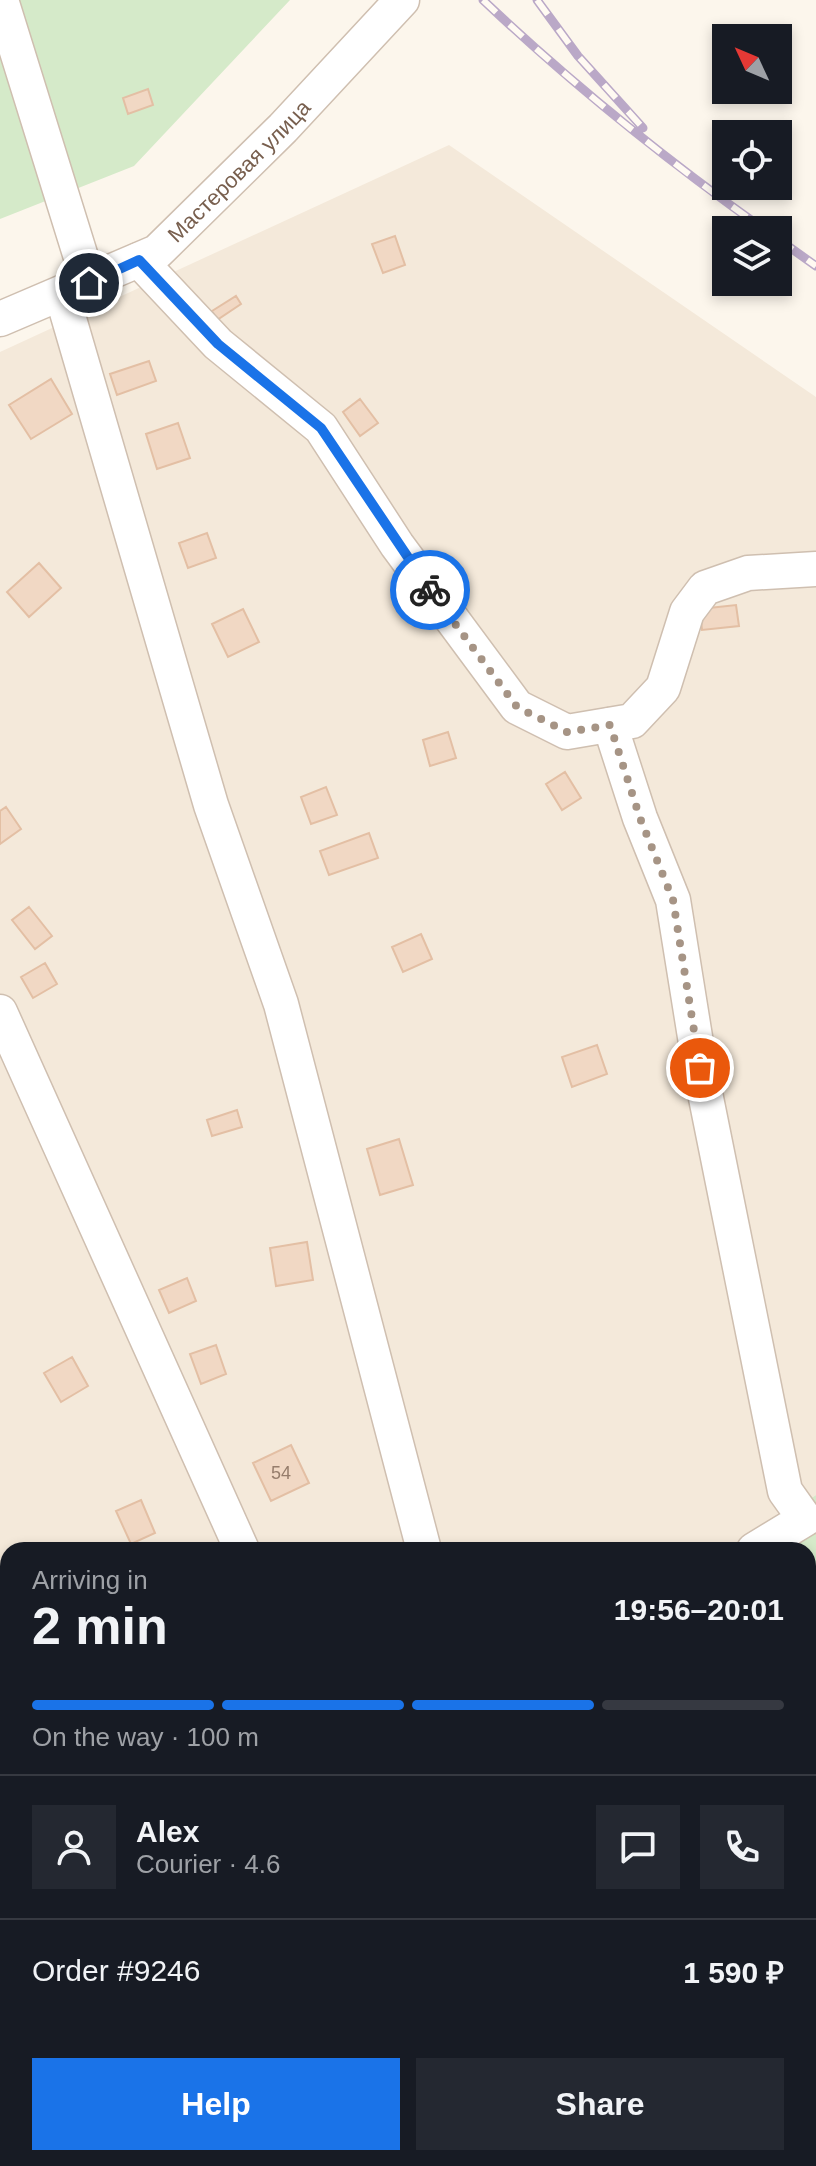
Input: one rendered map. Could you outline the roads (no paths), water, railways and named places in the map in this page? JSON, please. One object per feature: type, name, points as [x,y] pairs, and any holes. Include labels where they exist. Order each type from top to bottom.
[{"type":"street","points":[[1,0],[211,805],[281,1004],[422,1542]]},
{"type":"street","name":"Мастеровая улица","points":[[0,319],[157,252],[283,128],[402,0]]},
{"type":"street","points":[[139,260],[218,344],[321,428],[397,545],[517,707],[567,732],[632,721],[663,688],[687,612],[705,588],[748,573],[816,569]]},
{"type":"street","points":[[610,725],[640,818],[673,900],[700,1068],[785,1491],[812,1523],[771,1542]]},
{"type":"street","points":[[0,1012],[238,1542]]},
{"type":"railway","points":[[483,0],[620,120],[746,216]]},
{"type":"railway","points":[[537,0],[578,56],[643,128]]},
{"type":"railway","points":[[792,249],[816,266]]}]
